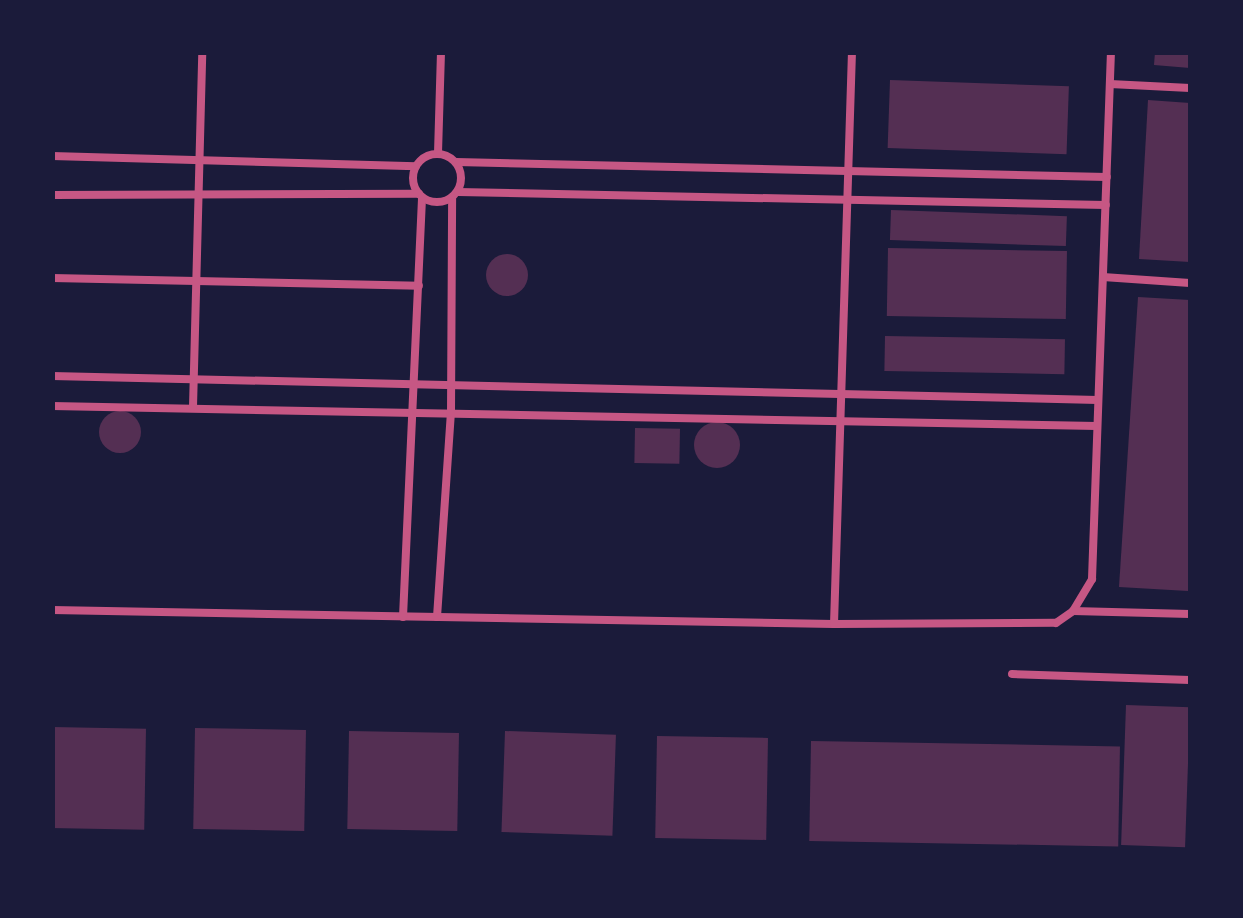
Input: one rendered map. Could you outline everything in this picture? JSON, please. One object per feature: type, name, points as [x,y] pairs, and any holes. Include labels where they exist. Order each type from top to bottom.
[{"type":"lane","points":[[194,407],[202,52]]},
{"type":"lane","points":[[438,153],[441,52]]},
{"type":"lane","points":[[834,624],[838,396],[852,52]]},
{"type":"lane","points":[[52,610],[834,624],[1056,623],[1073,611],[1092,579],[1111,52]]},
{"type":"lane","points":[[1110,84],[1190,88]]},
{"type":"lane","points":[[52,156],[416,166],[438,153]]},
{"type":"lane","points":[[438,153],[456,162],[848,168],[1106,177]]},
{"type":"lane","points":[[437,617],[451,413],[455,195],[462,177],[456,162]]},
{"type":"lane","points":[[404,617],[419,286],[420,195],[413,180],[416,166]]},
{"type":"lane","points":[[52,195],[420,195],[437,203],[455,195],[848,198],[1106,205]]},
{"type":"lane","points":[[52,278],[151,277],[419,286]]},
{"type":"lane","points":[[1103,277],[1190,283]]},
{"type":"lane","points":[[52,376],[416,381],[838,396],[1098,400]]},
{"type":"lane","points":[[52,406],[1097,426]]},
{"type":"lane","points":[[1073,611],[1190,614]]},
{"type":"lane","points":[[1012,674],[1190,680]]},
{"type":"building","points":[[1155,52],[1190,52],[1190,68],[1154,65]]},
{"type":"building","points":[[890,80],[1069,86],[1067,154],[888,148]]},
{"type":"building","points":[[1148,100],[1190,103],[1190,262],[1139,259]]},
{"type":"building","points":[[891,210],[1067,216],[1066,246],[890,240]]},
{"type":"building","points":[[888,248],[1067,251],[1066,319],[887,316]]},
{"type":"building","points":[[507,254],[522,260],[528,275],[522,290],[507,296],[492,290],[486,275],[492,260]]},
{"type":"building","points":[[1138,297],[1190,300],[1188,591],[1119,587]]},
{"type":"building","points":[[885,336],[1065,339],[1064,374],[884,371]]},
{"type":"building","points":[[120,411],[135,417],[141,432],[135,447],[120,453],[105,447],[99,432],[105,417]]},
{"type":"building","points":[[717,422],[733,429],[740,445],[733,461],[717,468],[701,461],[694,445],[701,429]]},
{"type":"building","points":[[635,428],[680,429],[679,464],[634,463]]},
{"type":"building","points":[[1126,705],[1190,707],[1185,847],[1121,845]]},
{"type":"building","points":[[52,727],[146,729],[144,830],[52,828]]},
{"type":"building","points":[[195,728],[306,730],[304,831],[193,829]]},
{"type":"building","points":[[349,731],[459,733],[457,831],[347,829]]},
{"type":"building","points":[[505,731],[616,735],[612,836],[501,832]]},
{"type":"building","points":[[657,736],[768,738],[766,840],[655,838]]},
{"type":"building","points":[[811,741],[1120,746],[1118,846],[809,841]]}]
